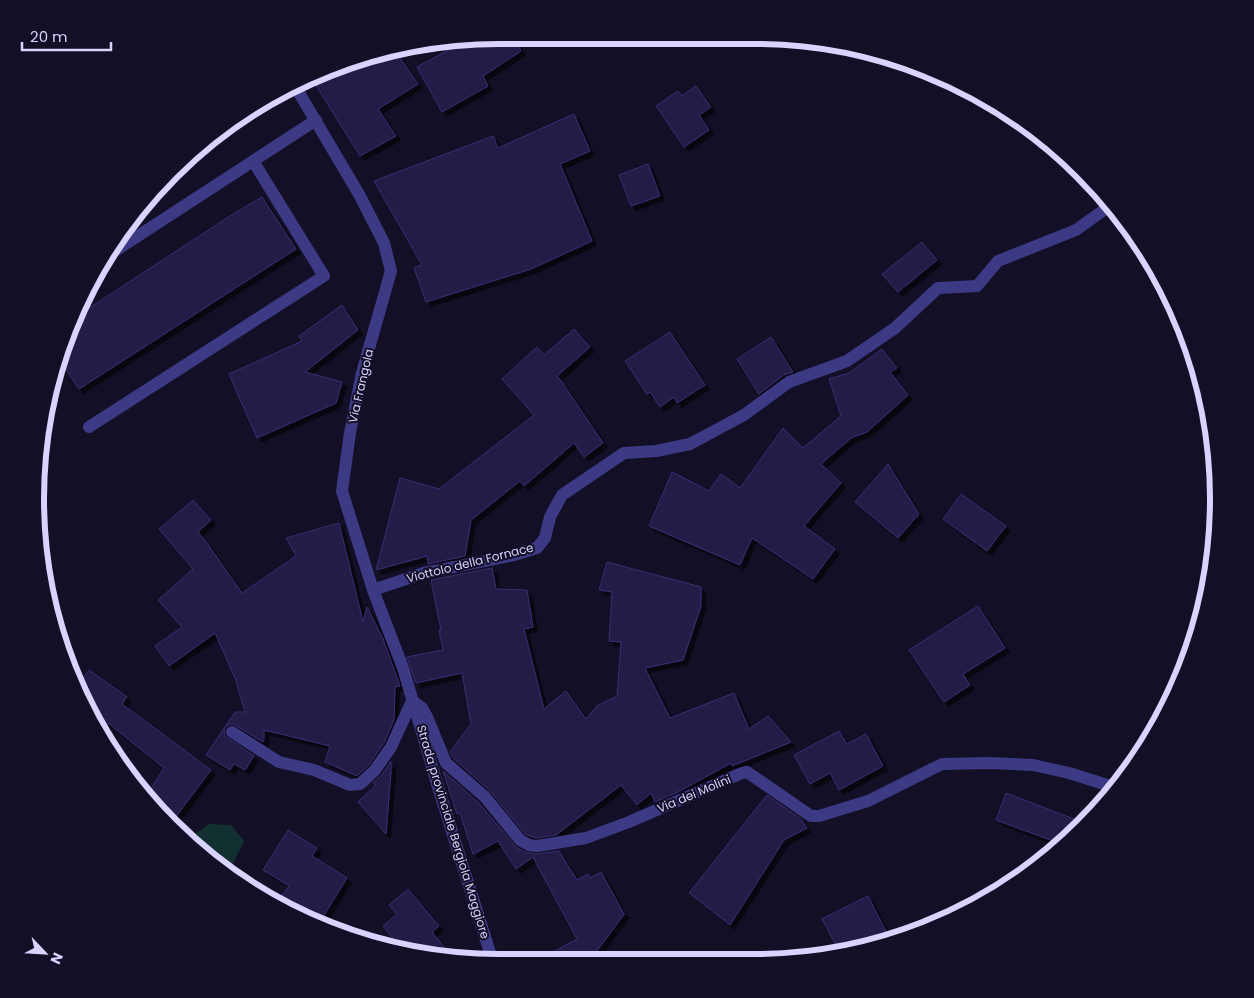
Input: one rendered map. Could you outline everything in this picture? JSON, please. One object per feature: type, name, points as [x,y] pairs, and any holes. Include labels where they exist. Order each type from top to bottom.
[{"type":"street","name":"Via Frangola","points":[[298,91],[360,196],[384,243],[391,271],[362,373],[350,433],[342,491],[373,590],[403,668],[412,700]]},
{"type":"street","points":[[119,248],[316,120]]},
{"type":"street","points":[[89,427],[324,276],[253,160]]},
{"type":"street","name":"Viottolo della Fornace","points":[[373,590],[424,573],[514,555],[537,548],[545,538],[550,517],[562,495],[624,453],[690,444],[744,415],[789,382],[847,362],[895,328],[938,288],[977,286],[998,261],[1076,230],[1105,209]]},
{"type":"street","points":[[232,732],[280,762],[314,770],[350,785],[360,784],[375,770],[390,747],[412,700]]},
{"type":"street","name":"Via dei Molini","points":[[412,700],[422,708],[427,716],[446,764],[485,798],[520,840],[528,845],[537,846],[586,838],[747,772],[811,816],[819,816],[868,801],[942,764],[990,763],[1033,765],[1108,785]]},
{"type":"street","name":"Strada provinciale Bergiola Maggiore","points":[[412,700],[490,954]]},
{"type":"green space","points":[[209,824],[231,825],[244,841],[231,867],[193,835]]},
{"type":"building","points":[[517,44],[521,51],[483,76],[488,86],[442,112],[417,67],[455,46]]},
{"type":"building","points":[[398,55],[418,84],[378,109],[396,136],[360,156],[315,83],[353,68]]},
{"type":"building","points":[[696,86],[711,107],[699,115],[709,130],[684,147],[656,106],[678,91],[682,96]]},
{"type":"building","points":[[574,114],[590,151],[560,164],[592,241],[531,269],[426,302],[414,268],[422,265],[374,181],[493,136],[498,148]]},
{"type":"building","points":[[648,164],[660,196],[631,206],[619,175]]},
{"type":"building","points":[[262,197],[296,249],[79,389],[64,366],[85,311]]},
{"type":"building","points":[[922,242],[937,260],[898,292],[882,274]]},
{"type":"building","points":[[342,305],[358,330],[305,372],[342,382],[336,403],[257,438],[229,374],[302,341],[299,336]]},
{"type":"building","points":[[574,329],[590,347],[557,376],[603,443],[584,457],[574,443],[524,486],[520,481],[471,520],[465,556],[428,564],[427,556],[376,570],[400,478],[439,489],[534,415],[502,379],[537,347],[544,355]]},
{"type":"building","points":[[670,332],[705,385],[677,403],[674,397],[660,407],[650,392],[647,394],[625,361]]},
{"type":"building","points":[[771,337],[793,372],[784,375],[759,394],[737,359]]},
{"type":"building","points":[[882,349],[897,368],[890,372],[908,395],[867,432],[851,438],[821,464],[841,483],[804,526],[835,549],[813,579],[752,538],[740,565],[649,526],[672,472],[709,491],[721,474],[740,488],[783,428],[803,448],[841,416],[829,379],[849,373]]},
{"type":"building","points":[[888,464],[919,514],[898,538],[855,502]]},
{"type":"building","points":[[961,494],[1006,526],[987,551],[943,519]]},
{"type":"building","points":[[193,500],[211,520],[198,532],[242,593],[296,556],[286,538],[339,523],[363,622],[367,607],[383,639],[400,686],[395,687],[394,720],[384,743],[369,765],[357,776],[325,762],[330,746],[264,730],[263,742],[233,724],[225,727],[225,736],[254,756],[245,770],[234,764],[230,770],[206,755],[235,712],[245,712],[235,678],[215,633],[169,666],[155,646],[182,627],[158,600],[193,569],[159,529]]},
{"type":"building","points":[[607,562],[701,587],[701,606],[683,660],[645,668],[670,718],[734,693],[749,729],[768,716],[791,742],[732,766],[731,763],[678,792],[655,802],[651,793],[637,805],[621,785],[556,835],[532,837],[525,834],[490,791],[453,758],[450,752],[471,724],[462,673],[416,683],[407,657],[443,650],[431,580],[492,568],[496,589],[527,590],[533,627],[524,629],[544,709],[566,691],[586,719],[597,706],[617,696],[621,642],[609,641],[612,592],[599,590]]},
{"type":"building","points":[[978,606],[1005,648],[963,674],[970,685],[944,702],[909,650]]},
{"type":"building","points":[[89,670],[127,697],[122,704],[211,770],[175,818],[150,790],[164,768],[108,723],[105,727],[81,680]]},
{"type":"building","points":[[839,731],[847,744],[866,734],[883,766],[839,790],[830,773],[810,784],[794,755]]},
{"type":"building","points":[[391,761],[386,834],[358,802],[376,785],[373,783],[382,775]]},
{"type":"building","points":[[443,771],[479,803],[516,847],[525,852],[536,854],[559,851],[577,880],[588,874],[590,878],[601,872],[625,913],[595,954],[550,954],[577,939],[533,857],[516,869],[498,841],[473,854],[460,813],[457,814]]},
{"type":"building","points":[[1006,793],[1077,820],[1054,841],[996,820]]},
{"type":"building","points":[[767,795],[801,819],[807,828],[784,840],[730,925],[689,893]]},
{"type":"building","points":[[288,830],[317,848],[312,856],[347,878],[322,919],[282,896],[289,886],[263,870]]},
{"type":"building","points":[[408,889],[439,926],[432,932],[447,951],[397,943],[383,926],[397,914],[389,905]]},
{"type":"building","points":[[868,896],[888,934],[837,947],[822,919]]}]
